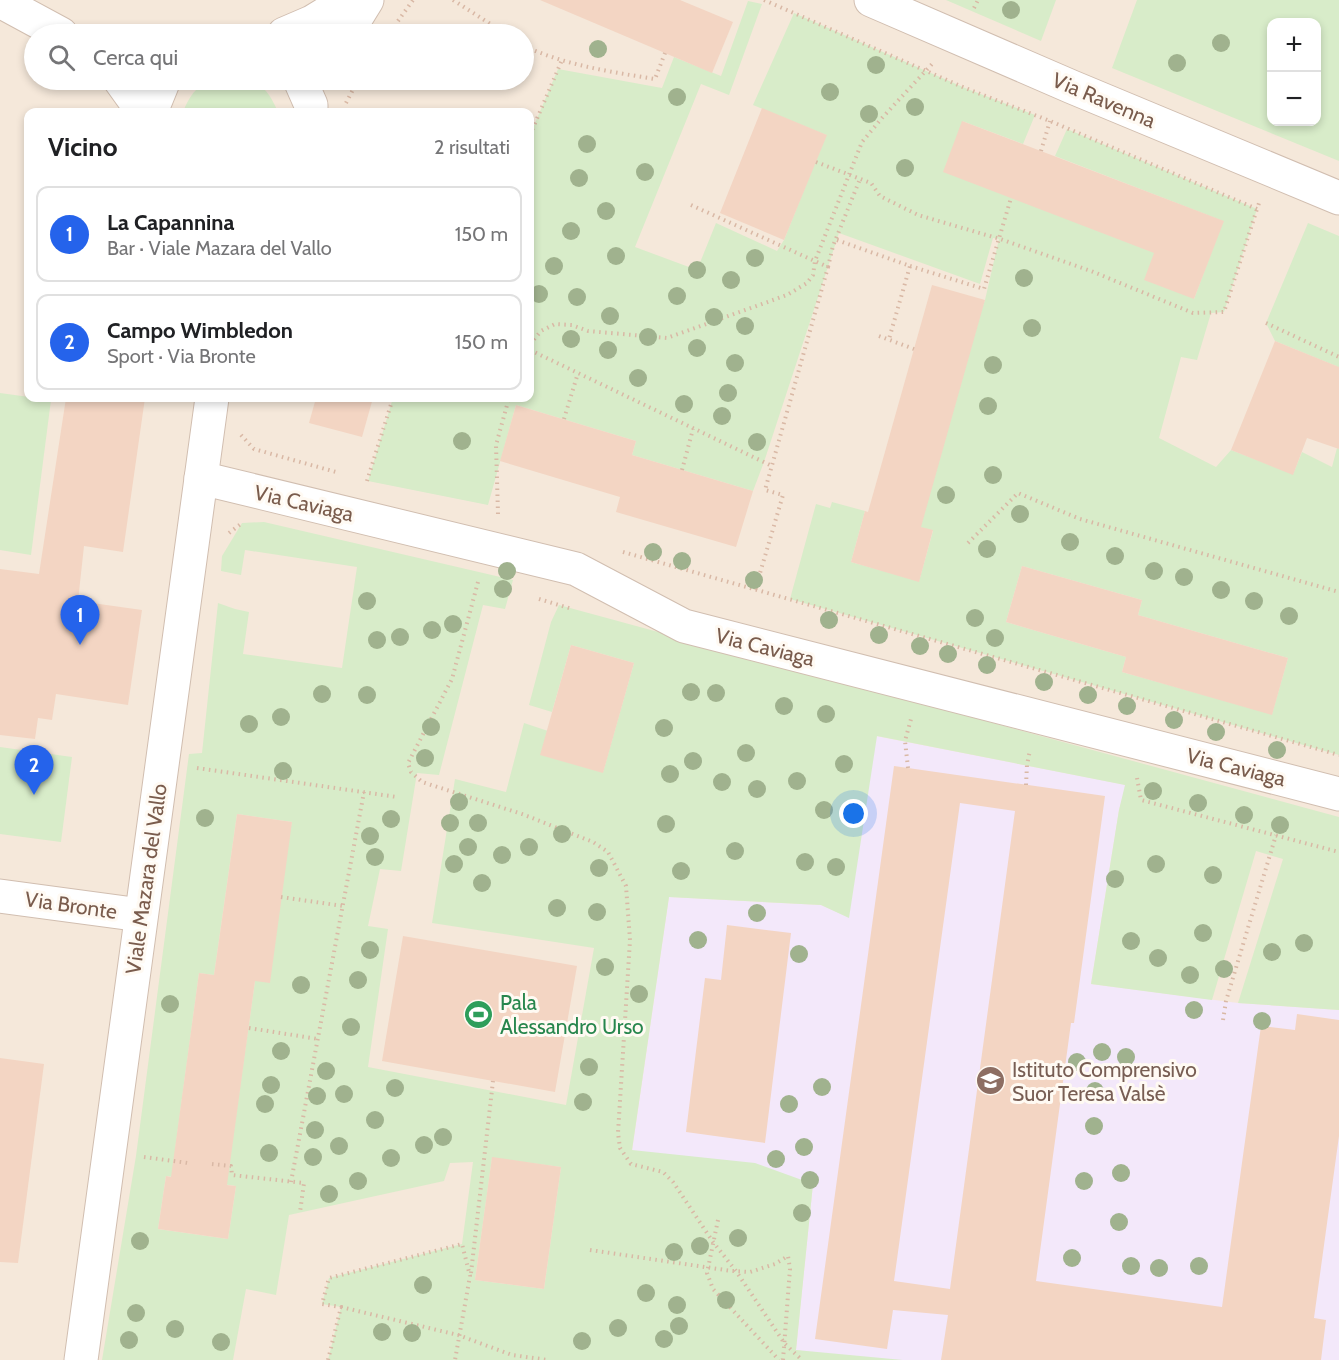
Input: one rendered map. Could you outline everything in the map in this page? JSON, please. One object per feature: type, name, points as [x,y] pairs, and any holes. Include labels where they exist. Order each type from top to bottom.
[{"type":"street","points":[[307,24],[348,0]]},
{"type":"street","points":[[352,24],[367,0]]},
{"type":"street","name":"Via Ravenna","points":[[871,0],[1072,87],[1339,198]]},
{"type":"street","points":[[0,1],[43,24]]},
{"type":"street","points":[[127,90],[140,108]]},
{"type":"street","points":[[153,108],[160,90]]},
{"type":"street","name":"Viale Mazara del Vallo","points":[[81,1360],[211,402]]},
{"type":"street","name":"Via Caviaga","points":[[201,478],[576,569],[684,626],[1339,794]]},
{"type":"street","name":"Via Bronte","points":[[0,896],[141,915]]},
{"type":"path","points":[[395,24],[414,0]]},
{"type":"path","points":[[453,0],[490,24]]},
{"type":"path","points":[[764,0],[965,88],[1050,121],[1257,209]]},
{"type":"path","points":[[534,339],[541,331],[555,324],[572,325],[588,331],[667,338],[787,295],[807,282],[813,275],[815,261],[862,142],[957,37],[978,0]]},
{"type":"path","points":[[534,50],[562,60],[655,79],[665,53]]},
{"type":"path","points":[[534,126],[562,60]]},
{"type":"path","points":[[346,104],[353,90]]},
{"type":"path","points":[[1041,151],[1050,121]]},
{"type":"path","points":[[816,162],[871,183],[880,196],[918,215],[1000,239],[1091,271],[1193,313],[1224,312],[1259,203],[1269,207]]},
{"type":"path","points":[[756,590],[783,495],[765,490],[833,246],[860,179]]},
{"type":"path","points":[[837,240],[910,266],[984,288],[1011,198]]},
{"type":"path","points":[[691,205],[828,267]]},
{"type":"path","points":[[889,339],[910,266]]},
{"type":"path","points":[[1266,322],[1339,357]]},
{"type":"path","points":[[879,336],[914,349]]},
{"type":"path","points":[[534,352],[772,466]]},
{"type":"path","points":[[564,419],[578,373]]},
{"type":"path","points":[[356,478],[368,481],[392,402]]},
{"type":"path","points":[[508,402],[496,445],[498,517],[487,547],[452,679],[408,762],[411,772],[422,782],[522,814],[593,842],[608,852],[626,886],[630,940],[618,1133],[620,1148],[631,1164],[663,1172],[673,1182],[784,1344],[802,1360]]},
{"type":"path","points":[[682,470],[693,429]]},
{"type":"path","points":[[238,433],[254,449],[345,475]]},
{"type":"path","points":[[968,543],[1018,493],[1080,519],[1339,592]]},
{"type":"path","points":[[225,536],[242,523],[253,523]]},
{"type":"path","points":[[613,549],[1339,755]]},
{"type":"path","points":[[530,595],[582,612]]},
{"type":"path","points":[[908,768],[905,741],[913,713]]},
{"type":"path","points":[[1026,785],[1031,745]]},
{"type":"path","points":[[187,766],[397,797]]},
{"type":"path","points":[[1136,771],[1141,800],[1339,852]]},
{"type":"path","points":[[291,1182],[364,792]]},
{"type":"path","points":[[1223,1020],[1226,1001],[1276,835]]},
{"type":"path","points":[[281,897],[343,906]]},
{"type":"path","points":[[249,1028],[318,1039]]},
{"type":"path","points":[[455,1360],[470,1276],[493,1081]]},
{"type":"path","points":[[136,1156],[188,1163]]},
{"type":"path","points":[[212,1164],[231,1166],[232,1175],[304,1183],[300,1212]]},
{"type":"path","points":[[718,1220],[707,1273],[713,1289],[781,1360]]},
{"type":"path","points":[[470,1276],[462,1244],[329,1278],[322,1304],[458,1335],[512,1355],[548,1360]]},
{"type":"path","points":[[590,1250],[736,1272],[750,1272],[775,1264],[788,1256],[790,1269],[781,1360]]},
{"type":"path","points":[[328,1360],[341,1307]]},
{"type":"shaded area","points":[[0,0],[1339,0],[1339,1360],[0,1360]]},
{"type":"shaded area","name":"Istituto Comprensivo Suor Teresa Valsè","points":[[876,736],[1126,785],[1119,810],[1091,984],[1238,1003],[1339,1010],[1339,1360],[870,1360],[796,1350],[813,1184],[632,1151],[669,897],[821,905],[848,917]]},
{"type":"green space","points":[[946,0],[1056,0],[1041,41]]},
{"type":"green space","points":[[1137,0],[1339,0],[1339,161],[1112,68]]},
{"type":"green space","points":[[748,1],[762,4],[729,95],[701,84],[635,247],[697,270],[716,223],[777,251],[784,240],[826,135],[753,105],[794,13],[965,88],[1035,115],[1023,144],[962,121],[1157,244],[1194,299],[1223,221],[1055,156],[1067,129],[1257,209],[1224,312],[1211,313],[1197,360],[1181,357],[1159,438],[1216,467],[1231,450],[1293,474],[1302,452],[1332,467],[1337,448],[1339,449],[1339,755],[790,599],[816,504],[830,508],[832,502],[865,511],[851,562],[919,581],[933,531],[906,523],[985,300],[999,239],[993,238],[980,284],[839,233],[753,491],[632,455],[636,441],[516,405],[488,505],[368,481],[392,402],[534,402],[534,126],[558,69],[662,88],[674,57],[721,76]],"holes":[[[1022,566],[1142,600],[1138,615],[1288,658],[1272,714],[1122,672],[1126,657],[1006,622]]]},
{"type":"green space","points":[[196,90],[265,90],[276,108],[185,108]]},
{"type":"green space","points":[[1308,223],[1339,236],[1339,410],[1322,400],[1336,366],[1275,341],[1266,323]]},
{"type":"green space","points":[[0,393],[24,396],[24,402],[51,402],[31,555],[0,550]]},
{"type":"green space","points":[[264,522],[513,580],[505,609],[483,605],[439,775],[417,773],[401,871],[380,869],[368,926],[388,929],[368,1067],[566,1105],[594,948],[432,923],[455,779],[506,792],[524,723],[548,731],[603,772],[634,663],[571,645],[552,712],[529,705],[551,622],[559,605],[1339,817],[1339,1010],[1238,1003],[1283,859],[1256,851],[1212,1000],[1091,984],[1125,785],[877,736],[849,918],[821,905],[669,897],[632,1150],[755,1163],[813,1184],[796,1350],[903,1360],[328,1360],[341,1307],[322,1304],[329,1278],[462,1244],[473,1162],[450,1163],[444,1181],[289,1215],[276,1295],[246,1289],[233,1360],[102,1360],[136,1156],[189,754],[202,753],[218,603],[249,612],[243,654],[342,668],[357,567],[245,550],[241,575],[221,571],[222,556],[242,523]],"holes":[[[237,814],[292,822],[255,981],[230,1158],[175,1150],[199,973],[214,975]],[[492,1158],[561,1167],[544,1289],[475,1280]],[[166,1176],[236,1186],[228,1239],[158,1229]]]},
{"type":"green space","points":[[0,747],[72,757],[61,842],[0,834]]},
{"type":"building","points":[[540,0],[680,0],[733,22],[712,73]]},
{"type":"building","points":[[762,108],[827,135],[784,240],[720,213]]},
{"type":"building","points":[[962,121],[1224,221],[1194,299],[1144,280],[1154,253],[943,172]]},
{"type":"building","points":[[932,285],[985,300],[921,527],[933,530],[919,582],[851,562],[865,511],[868,512]]},
{"type":"building","points":[[1275,341],[1339,367],[1339,449],[1307,438],[1293,475],[1231,450]]},
{"type":"building","points":[[65,402],[144,402],[123,552],[84,546],[78,601],[142,610],[128,705],[56,694],[52,720],[38,718],[35,739],[0,735],[0,569],[39,574]]},
{"type":"building","points":[[315,402],[372,402],[362,437],[309,423]]},
{"type":"building","points":[[516,405],[636,441],[632,455],[753,491],[736,547],[616,512],[620,497],[500,461]]},
{"type":"building","points":[[1022,566],[1142,600],[1138,615],[1288,658],[1272,715],[1122,672],[1126,657],[1006,622]]},
{"type":"building","points":[[571,645],[634,663],[603,773],[540,755]]},
{"type":"building","points":[[894,766],[1105,796],[1036,1281],[1222,1307],[1261,1026],[1295,1030],[1297,1014],[1339,1020],[1339,1136],[1314,1318],[1326,1320],[1321,1360],[941,1360],[948,1315],[893,1310],[887,1349],[815,1339]],"holes":[[[960,803],[1015,811],[950,1289],[894,1281]]]},
{"type":"building","points":[[237,814],[292,822],[270,983],[255,981],[227,1185],[236,1186],[228,1239],[158,1229],[166,1176],[171,1177],[199,973],[214,975]]},
{"type":"building","points":[[727,925],[791,933],[765,1143],[686,1132],[705,978],[721,980]]},
{"type":"building","name":"Pala Alessandro Urso","points":[[403,936],[577,966],[555,1092],[382,1061]]},
{"type":"building","points":[[0,1058],[44,1064],[18,1263],[0,1262]]},
{"type":"building","points":[[492,1157],[561,1167],[544,1289],[475,1280]]},
{"type":"place","name":"La Capannina","points":[[80,645]]},
{"type":"place","name":"Campo Wimbledon","points":[[34,795]]},
{"type":"place","name":"Pala Alessandro Urso","points":[[479,1014]]},
{"type":"place","name":"Istituto Comprensivo Suor Teresa Valsè","points":[[991,1081]]}]
